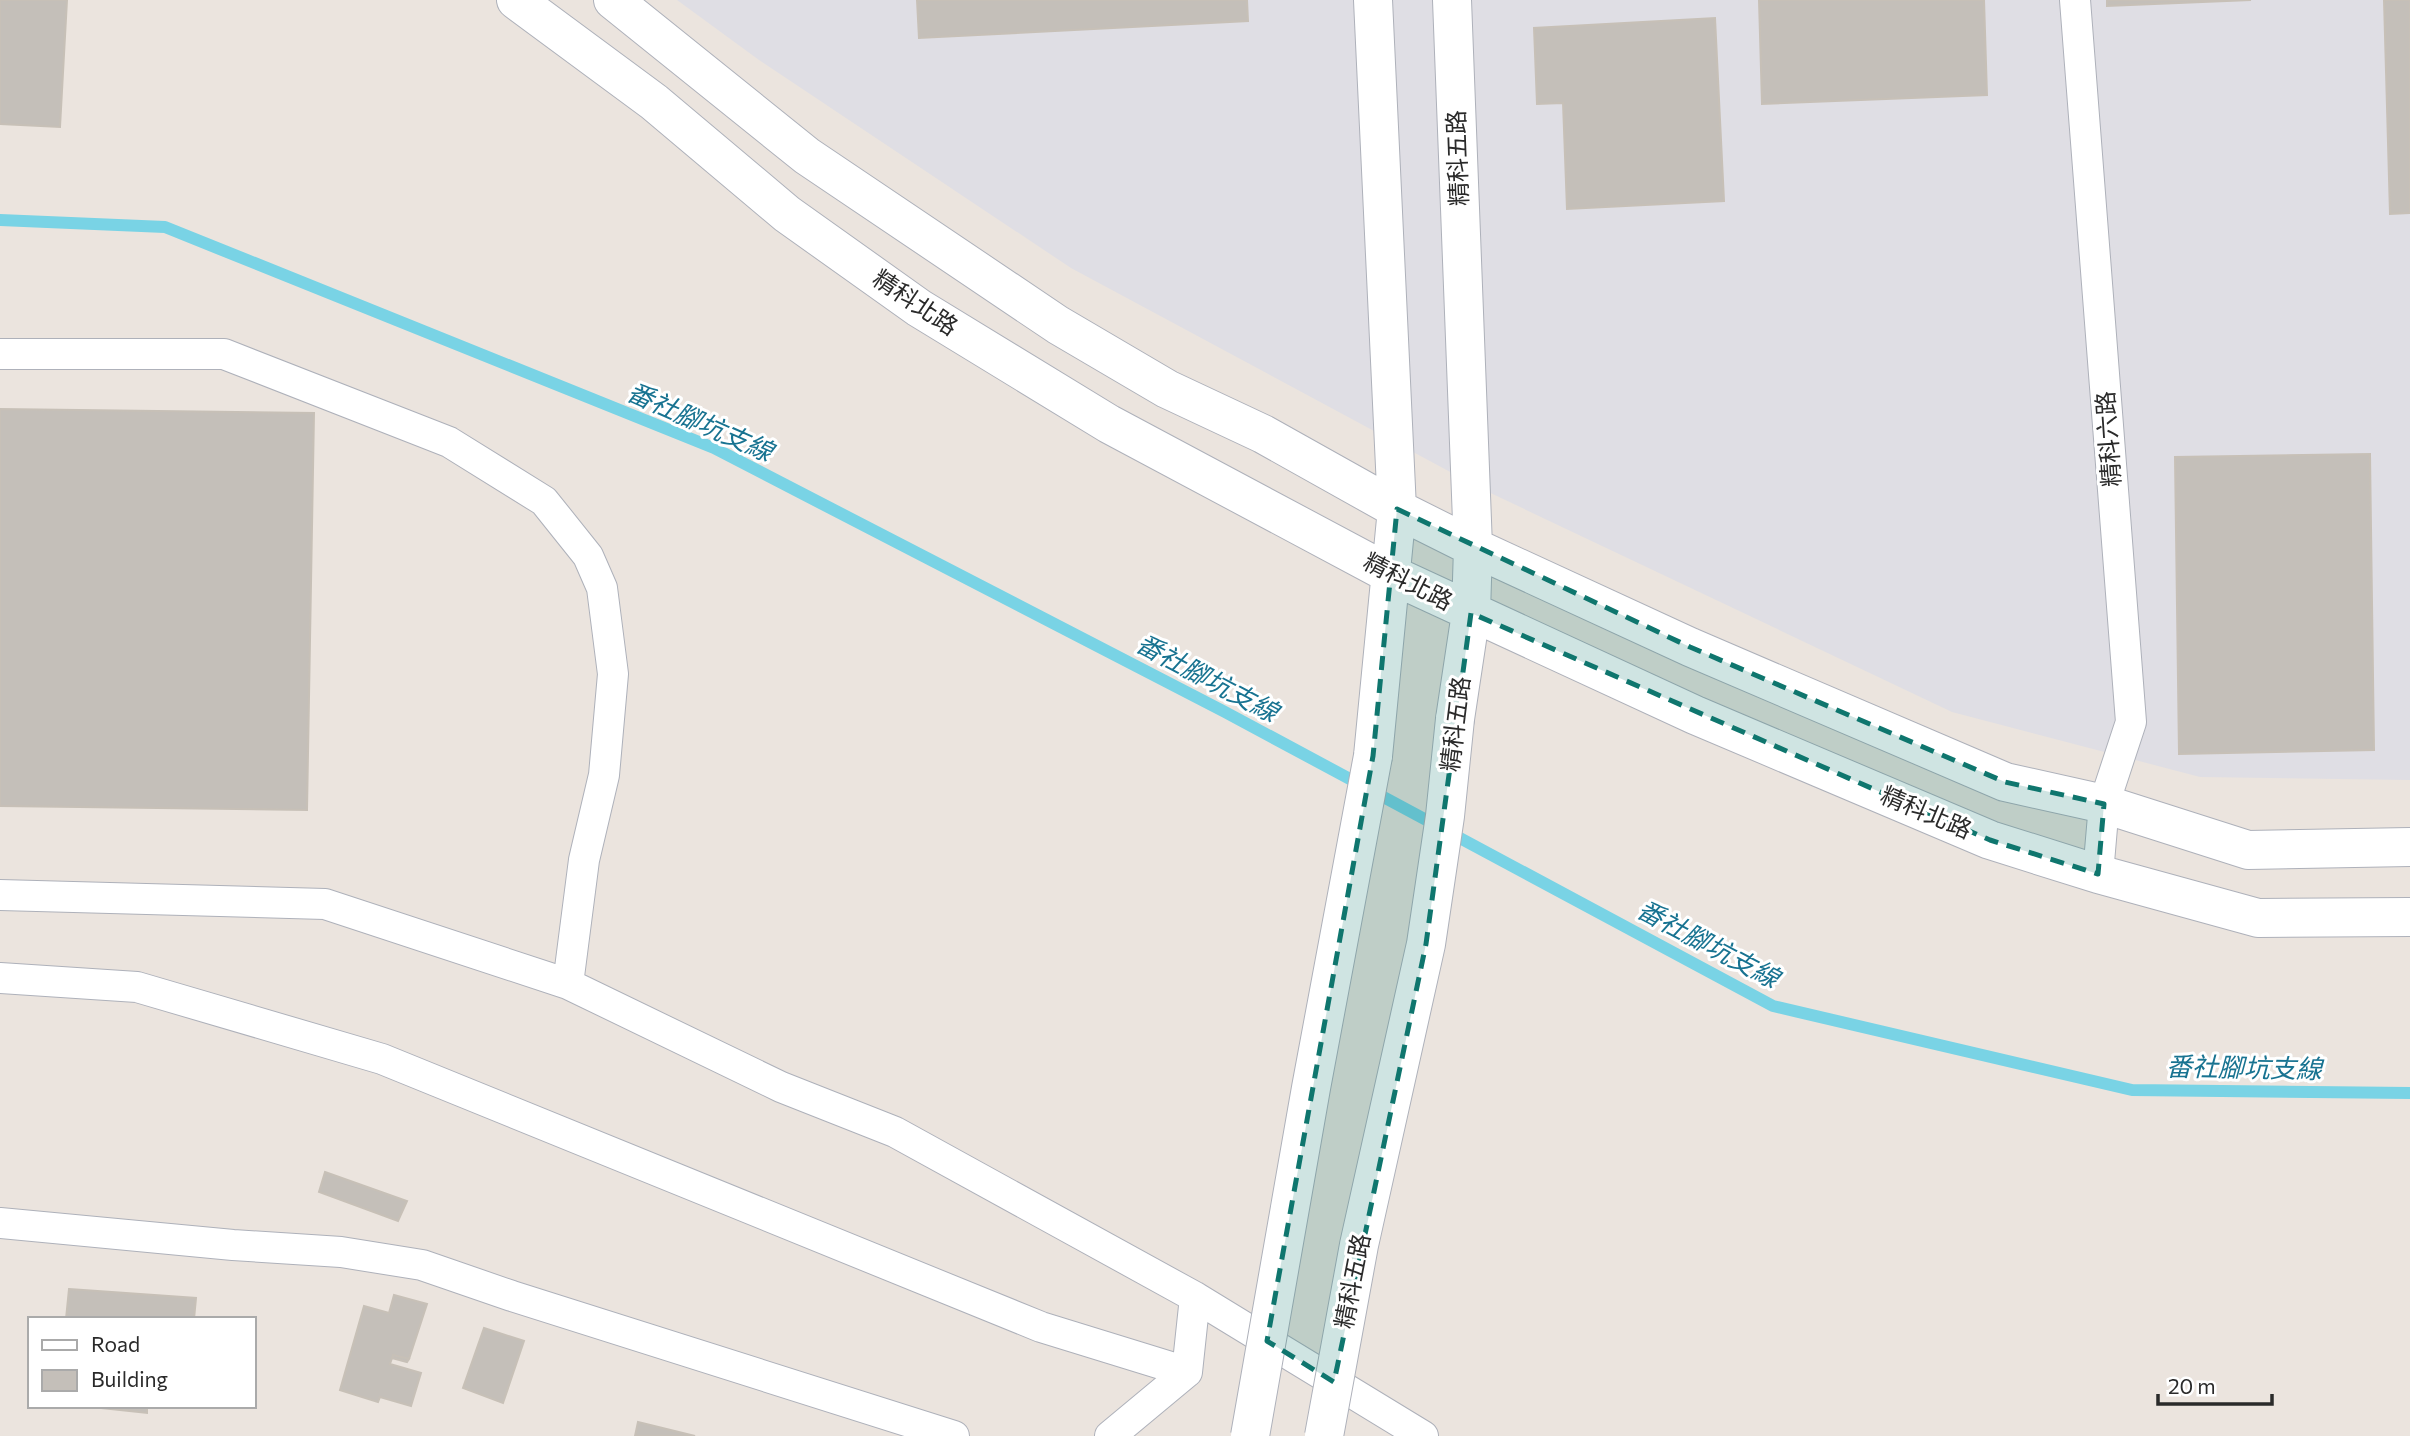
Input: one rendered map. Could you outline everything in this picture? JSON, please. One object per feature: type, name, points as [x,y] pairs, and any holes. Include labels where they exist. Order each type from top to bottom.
[{"type":"street","name":"精科北路","points":[[516,0],[654,102],[787,214],[919,308],[1110,424],[1390,574],[1695,715],[1990,840],[2098,874],[2258,918],[2410,917]]},
{"type":"street","points":[[613,0],[807,156],[1058,325],[1167,389],[1263,434],[1397,509],[1473,547],[1690,647],[2005,782],[2104,804],[2248,850],[2410,847]]},
{"type":"street","points":[[1250,1436],[1373,755],[1397,509],[1373,0]]},
{"type":"street","name":"精科五路","points":[[1324,1436],[1359,1245],[1426,944],[1471,613],[1473,547],[1452,0]]},
{"type":"street","name":"精科六路","points":[[2075,0],[2131,722],[2104,804],[2098,874]]},
{"type":"street","points":[[0,354],[224,354],[449,442],[544,501],[588,556],[602,588],[613,674],[604,775],[584,860],[568,984]]},
{"type":"street","points":[[0,895],[325,904],[568,984],[781,1087],[895,1132],[1195,1297],[1423,1436]]},
{"type":"street","points":[[0,978],[137,987],[382,1059],[1041,1326],[1187,1372]]},
{"type":"street","points":[[0,1223],[233,1245],[341,1252],[422,1265],[954,1436]]},
{"type":"street","points":[[1110,1436],[1187,1372],[1195,1297]]},
{"type":"highlighted area","points":[[1397,509],[1690,647],[2005,782],[2104,804],[2098,874],[1990,840],[1471,613],[1426,944],[1334,1382],[1267,1341],[1373,756]]},
{"type":"shaded area","points":[[677,0],[2410,0],[2410,780],[2200,777],[1952,712],[1480,488],[1071,268],[759,60]]},
{"type":"building","points":[[0,0],[67,0],[60,127],[0,124]]},
{"type":"building","points":[[917,0],[1247,0],[1248,21],[919,38]]},
{"type":"building","points":[[1759,0],[1984,0],[1987,95],[1762,104]]},
{"type":"building","points":[[2107,0],[2251,0],[2107,6]]},
{"type":"building","points":[[2384,0],[2410,0],[2410,213],[2390,214]]},
{"type":"building","points":[[1715,18],[1724,201],[1567,209],[1563,103],[1537,104],[1534,28]]},
{"type":"building","points":[[0,409],[314,413],[307,810],[0,806]]},
{"type":"building","points":[[2370,454],[2374,750],[2179,754],[2175,457]]},
{"type":"building","points":[[325,1172],[407,1201],[398,1221],[319,1192]]},
{"type":"building","points":[[69,1289],[196,1298],[194,1317],[66,1317]]},
{"type":"building","points":[[394,1295],[427,1304],[409,1359],[393,1355],[390,1364],[421,1373],[411,1406],[380,1397],[378,1402],[340,1390],[364,1306],[389,1313]]},
{"type":"building","points":[[484,1328],[524,1341],[503,1403],[463,1388]]},
{"type":"building","points":[[393,1355],[409,1359],[407,1362],[392,1358]]},
{"type":"building","points":[[102,1408],[147,1408],[147,1413]]},
{"type":"building","points":[[638,1422],[695,1436],[635,1436]]},
{"type":"waterway","name":"番社腳坑支線","points":[[0,220],[165,227],[714,448],[1225,712],[1773,1006],[2132,1090],[2410,1093]]}]
